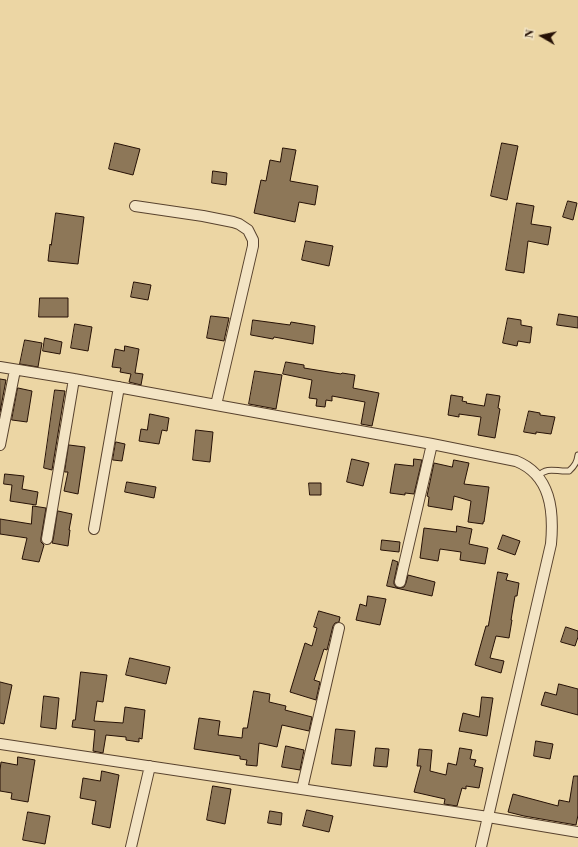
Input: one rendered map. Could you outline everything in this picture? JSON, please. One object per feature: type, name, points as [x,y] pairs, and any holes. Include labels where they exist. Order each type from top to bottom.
[{"type":"street","points":[[135,206],[233,222],[248,230],[253,240],[253,246],[216,405]]},
{"type":"street","points":[[0,367],[432,444],[516,461],[532,469],[544,486],[551,506],[553,526],[551,544],[481,847]]},
{"type":"street","points":[[0,445],[15,370]]},
{"type":"street","points":[[47,539],[74,379]]},
{"type":"street","points":[[94,529],[118,387]]},
{"type":"street","points":[[400,582],[432,444]]},
{"type":"street","points":[[302,789],[339,628]]},
{"type":"street","points":[[0,744],[488,817],[578,832]]},
{"type":"street","points":[[132,847],[150,766]]},
{"type":"lane","points":[[538,476],[546,470],[564,472],[569,471],[577,462],[578,454]]},
{"type":"building","points":[[115,143],[140,149],[133,175],[109,169]]},
{"type":"building","points":[[502,143],[518,146],[507,200],[491,196]]},
{"type":"building","points":[[283,148],[296,150],[290,181],[318,186],[315,205],[299,202],[295,222],[254,213],[261,180],[266,181],[270,160],[280,162]]},
{"type":"building","points":[[213,171],[227,173],[226,185],[212,183]]},
{"type":"building","points":[[568,201],[577,203],[573,220],[563,217]]},
{"type":"building","points":[[517,203],[534,206],[531,224],[551,227],[548,245],[528,241],[524,273],[506,270]]},
{"type":"building","points":[[56,213],[84,217],[78,264],[48,261]]},
{"type":"building","points":[[306,241],[333,246],[329,266],[302,260]]},
{"type":"building","points":[[134,282],[151,285],[148,300],[131,297]]},
{"type":"building","points":[[40,298],[68,298],[68,317],[39,317]]},
{"type":"building","points":[[559,314],[578,317],[578,328],[557,325]]},
{"type":"building","points":[[211,316],[229,318],[224,341],[207,338]]},
{"type":"building","points":[[508,318],[521,320],[521,325],[532,327],[530,343],[518,341],[517,346],[503,343]]},
{"type":"building","points":[[253,320],[290,325],[291,322],[315,326],[313,344],[274,337],[273,339],[251,335]]},
{"type":"building","points":[[75,324],[92,327],[88,351],[71,348]]},
{"type":"building","points":[[45,338],[62,342],[60,354],[43,351]]},
{"type":"building","points":[[25,340],[42,343],[38,367],[20,364]]},
{"type":"building","points":[[125,346],[139,349],[135,373],[143,374],[141,385],[129,382],[131,374],[120,372],[121,368],[112,367],[115,349],[124,351]]},
{"type":"building","points":[[286,362],[304,365],[304,368],[355,375],[353,388],[379,393],[372,426],[361,424],[365,402],[332,396],[332,401],[326,400],[325,407],[316,406],[317,399],[309,398],[312,380],[283,374]]},
{"type":"building","points":[[255,371],[282,375],[276,409],[249,404]]},
{"type":"building","points":[[0,379],[6,380],[0,412]]},
{"type":"building","points":[[18,388],[32,391],[27,422],[12,420]]},
{"type":"building","points":[[55,390],[65,391],[52,470],[44,468]]},
{"type":"building","points":[[487,394],[500,396],[498,408],[500,409],[495,438],[478,435],[481,417],[459,414],[459,417],[448,415],[451,395],[463,397],[462,401],[467,402],[466,403],[484,406]]},
{"type":"building","points":[[529,411],[540,413],[540,415],[555,417],[551,434],[524,432]]},
{"type":"building","points":[[150,414],[169,418],[167,431],[162,430],[159,444],[139,441],[141,429],[147,430]]},
{"type":"building","points":[[196,430],[213,432],[210,462],[193,460]]},
{"type":"building","points":[[116,442],[125,444],[122,461],[113,460]]},
{"type":"building","points":[[69,445],[85,447],[78,494],[64,491],[68,472],[65,472]]},
{"type":"building","points":[[352,459],[369,463],[363,486],[347,482]]},
{"type":"building","points":[[414,459],[422,460],[414,494],[405,493],[405,495],[390,493],[395,464],[413,466]]},
{"type":"building","points":[[454,460],[469,463],[464,484],[489,487],[483,524],[468,522],[471,501],[454,496],[452,510],[428,506],[429,497],[427,496],[434,463],[452,467]]},
{"type":"building","points":[[5,474],[24,476],[22,489],[38,492],[36,505],[10,501],[12,485],[4,484]]},
{"type":"building","points":[[127,482],[156,487],[154,498],[125,492]]},
{"type":"building","points":[[309,483],[321,483],[321,495],[310,495]]},
{"type":"building","points":[[33,506],[46,508],[41,538],[41,542],[44,545],[39,562],[22,559],[27,538],[0,534],[0,519],[31,524]]},
{"type":"building","points":[[58,511],[72,514],[68,546],[52,543]]},
{"type":"building","points":[[457,526],[472,529],[469,544],[488,548],[485,564],[460,560],[461,552],[440,549],[438,561],[420,558],[424,528],[456,532]]},
{"type":"building","points":[[503,535],[520,541],[515,555],[498,549]]},
{"type":"building","points":[[382,540],[400,542],[399,552],[381,550]]},
{"type":"building","points":[[393,560],[398,562],[394,581],[396,587],[404,587],[408,575],[435,582],[432,596],[387,586]]},
{"type":"building","points":[[498,572],[508,574],[506,580],[519,583],[517,596],[515,596],[509,638],[496,636],[490,658],[504,661],[501,673],[475,665],[486,626],[488,626]]},
{"type":"building","points":[[368,596],[386,599],[380,625],[356,620],[360,604],[366,606]]},
{"type":"building","points":[[319,611],[340,617],[339,622],[335,623],[333,626],[327,650],[324,649],[314,680],[320,682],[316,700],[290,692],[305,643],[312,646],[317,628],[314,627]]},
{"type":"building","points":[[566,627],[578,631],[575,646],[561,642]]},
{"type":"building","points":[[130,658],[170,667],[166,684],[126,675]]},
{"type":"building","points":[[81,672],[107,675],[103,702],[97,701],[94,721],[123,723],[125,707],[145,710],[142,739],[139,738],[139,742],[126,740],[126,737],[106,735],[103,753],[93,751],[95,730],[72,727],[73,720],[75,720]]},
{"type":"building","points":[[0,682],[12,685],[4,724],[0,723]]},
{"type":"building","points":[[559,684],[578,689],[578,715],[541,705],[545,692],[556,695]]},
{"type":"building","points":[[254,691],[270,694],[269,702],[286,706],[285,710],[312,717],[309,731],[282,725],[277,747],[259,743],[257,766],[246,765],[247,760],[240,759],[240,756],[194,749],[199,718],[220,721],[218,735],[242,738],[243,728],[247,728]]},
{"type":"building","points":[[44,696],[59,698],[56,729],[41,727]]},
{"type":"building","points":[[482,697],[493,698],[487,736],[459,731],[463,713],[479,717]]},
{"type":"building","points":[[336,729],[355,731],[351,766],[332,764]]},
{"type":"building","points":[[536,741],[553,744],[550,759],[534,756]]},
{"type":"building","points":[[286,746],[304,750],[300,770],[282,767]]},
{"type":"building","points":[[376,748],[389,749],[387,767],[374,766]]},
{"type":"building","points":[[460,748],[472,750],[470,759],[476,760],[474,766],[483,768],[479,788],[466,786],[466,789],[462,788],[457,806],[444,804],[445,799],[414,792],[421,766],[417,766],[419,749],[432,750],[430,771],[446,775],[448,763],[456,765]]},
{"type":"building","points":[[18,757],[35,760],[28,802],[11,799],[12,793],[0,791],[1,762],[17,765]]},
{"type":"building","points":[[102,771],[119,775],[110,828],[92,824],[96,801],[80,798],[83,778],[100,781]]},
{"type":"building","points":[[574,776],[578,776],[578,815],[576,825],[508,812],[513,794],[558,806],[559,800],[569,802]]},
{"type":"building","points":[[213,786],[231,789],[225,824],[207,820]]},
{"type":"building","points":[[307,810],[333,816],[329,832],[303,826]]},
{"type":"building","points":[[270,811],[282,813],[281,825],[268,823]]},
{"type":"building","points":[[28,812],[50,816],[45,844],[23,840]]}]
